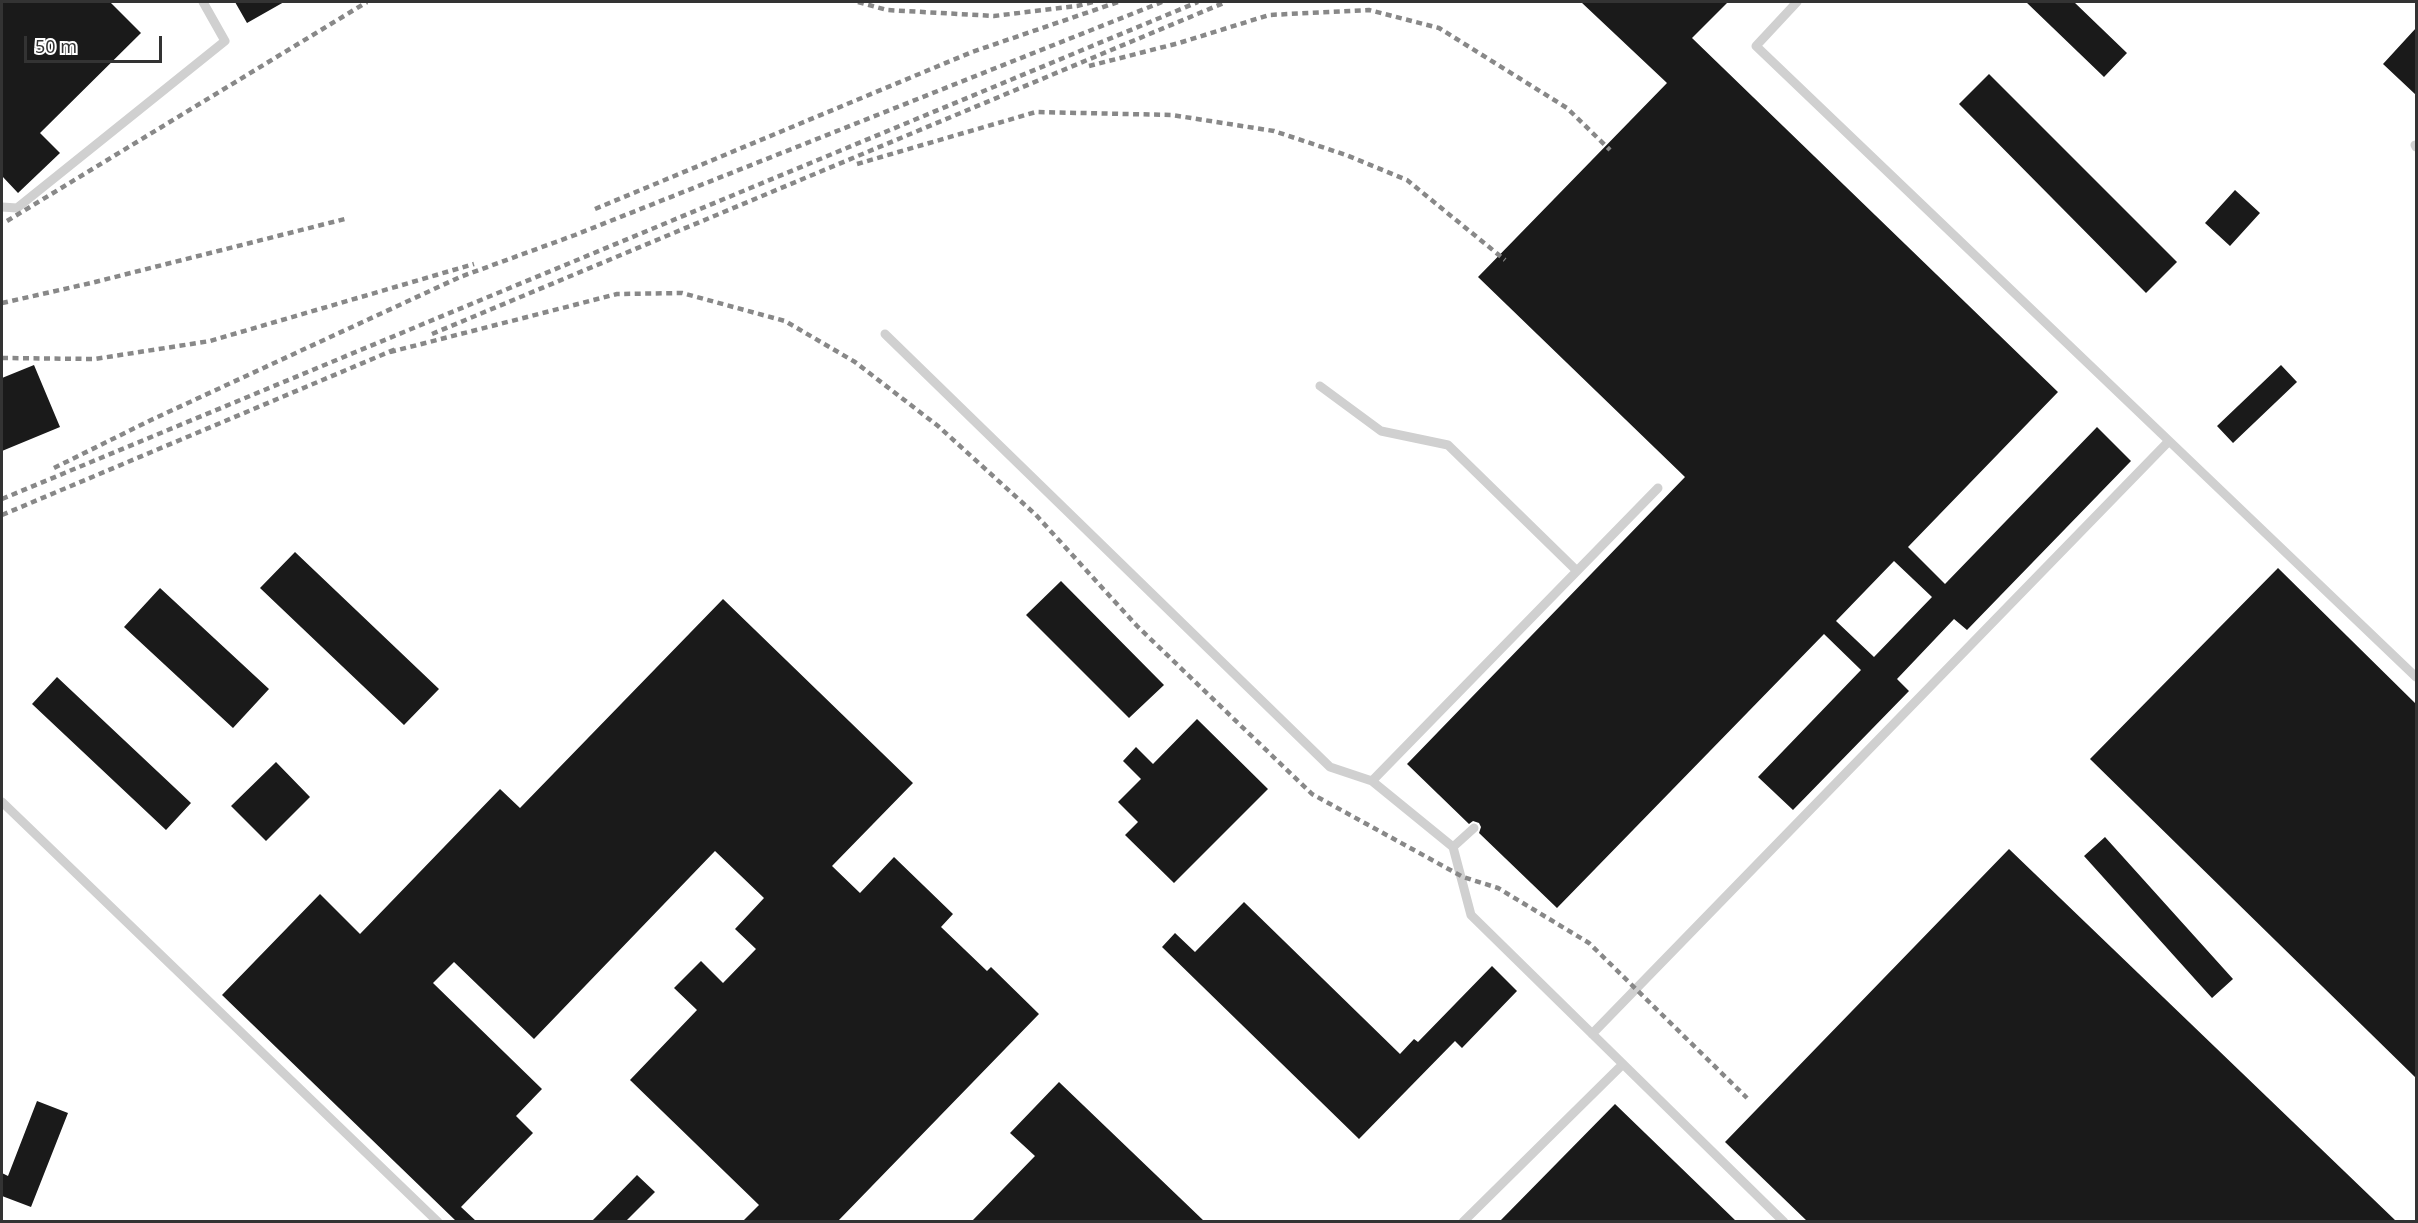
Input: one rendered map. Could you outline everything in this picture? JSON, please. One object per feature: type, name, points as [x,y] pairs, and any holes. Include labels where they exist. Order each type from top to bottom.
[{"type":"lane","points":[[2,207],[17,207],[225,41],[203,2]]},
{"type":"lane","points":[[1797,2],[1756,46],[2416,677]]},
{"type":"lane","points":[[885,334],[1330,767],[1372,781],[1453,847],[1471,915],[1784,1221]]},
{"type":"lane","points":[[1320,386],[1381,431],[1448,445],[1577,571]]},
{"type":"lane","points":[[1592,1034],[2169,441]]},
{"type":"lane","points":[[1372,781],[1658,488]]},
{"type":"lane","points":[[2,802],[438,1221]]},
{"type":"lane","points":[[1453,847],[1474,828]]},
{"type":"lane","points":[[1463,1221],[1623,1064]]},
{"type":"building","points":[[2,2],[110,2],[141,33],[40,133],[60,153],[18,193],[2,176]]},
{"type":"building","points":[[235,2],[284,2],[247,23]]},
{"type":"building","points":[[1581,2],[1728,2],[1692,38],[2058,392],[1908,547],[1945,584],[2097,427],[2131,461],[1967,630],[1954,619],[1897,679],[1909,691],[1793,810],[1758,777],[1861,670],[1824,634],[1557,908],[1479,833],[1481,827],[1479,823],[1473,821],[1469,824],[1407,764],[1685,477],[1478,277],[1667,83]],"holes":[[[1894,561],[1932,597],[1874,657],[1836,621]]]},
{"type":"building","points":[[2026,2],[2074,2],[2127,53],[2104,77]]},
{"type":"building","points":[[2416,28],[2416,95],[2383,64]]},
{"type":"building","points":[[1989,74],[2177,262],[2146,293],[1959,104]]},
{"type":"building","points":[[2235,190],[2260,213],[2230,246],[2205,223]]},
{"type":"building","points":[[34,365],[60,427],[2,451],[2,378]]},
{"type":"building","points":[[2281,365],[2297,382],[2233,443],[2217,426]]},
{"type":"building","points":[[295,552],[439,689],[404,725],[260,588]]},
{"type":"building","points":[[2278,568],[2416,704],[2416,1078],[2090,759]]},
{"type":"building","points":[[1061,581],[1164,685],[1129,718],[1026,615]]},
{"type":"building","points":[[160,588],[269,689],[233,728],[124,627]]},
{"type":"building","points":[[723,599],[913,783],[832,866],[860,893],[894,857],[953,914],[941,927],[987,971],[991,967],[1039,1014],[838,1221],[743,1221],[759,1205],[630,1080],[697,1010],[674,988],[701,961],[723,983],[756,949],[735,929],[764,898],[715,851],[534,1039],[454,962],[433,983],[542,1089],[516,1116],[533,1133],[461,1207],[476,1221],[456,1221],[222,995],[320,894],[360,934],[500,789],[520,808]]},
{"type":"building","points":[[57,677],[191,803],[166,830],[32,704]]},
{"type":"building","points":[[1197,719],[1268,789],[1174,883],[1125,835],[1138,822],[1118,802],[1141,779],[1123,761],[1136,747],[1153,764]]},
{"type":"building","points":[[276,762],[310,797],[266,841],[231,806]]},
{"type":"building","points":[[2105,837],[2233,979],[2212,998],[2084,856]]},
{"type":"building","points":[[2009,849],[2396,1221],[1807,1221],[1725,1142]]},
{"type":"building","points":[[1244,902],[1400,1054],[1414,1039],[1418,1042],[1492,966],[1517,991],[1462,1048],[1455,1041],[1359,1139],[1162,947],[1175,933],[1195,952]]},
{"type":"building","points":[[1059,1082],[1204,1221],[972,1221],[1035,1156],[1010,1133]]},
{"type":"building","points":[[37,1101],[68,1113],[31,1207],[2,1196],[2,1173],[8,1176]]},
{"type":"building","points":[[1615,1104],[1736,1221],[1500,1221]]},
{"type":"building","points":[[637,1175],[655,1192],[626,1221],[592,1221]]},
{"type":"railway","points":[[7,221],[367,2]]},
{"type":"railway","points":[[858,2],[887,10],[994,16],[1093,2]]},
{"type":"railway","points":[[595,209],[972,52],[1118,2]]},
{"type":"railway","points":[[54,468],[151,420],[460,277],[575,235],[1162,2]]},
{"type":"railway","points":[[2,499],[1198,2]]},
{"type":"railway","points":[[432,334],[1226,2]]},
{"type":"railway","points":[[1089,66],[1179,43],[1269,15],[1369,10],[1439,28],[1567,108],[1610,150]]},
{"type":"railway","points":[[857,164],[1036,112],[1172,115],[1274,131],[1346,155],[1407,180],[1505,260]]},
{"type":"railway","points":[[2,303],[345,219]]},
{"type":"railway","points":[[2,358],[95,359],[210,341],[474,264]]},
{"type":"railway","points":[[390,352],[617,294],[682,293],[785,321],[855,362],[938,426],[1036,515],[1137,626],[1312,794],[1463,877],[1498,888],[1589,943],[1747,1098]]},
{"type":"railway","points":[[2,515],[396,349]]}]
